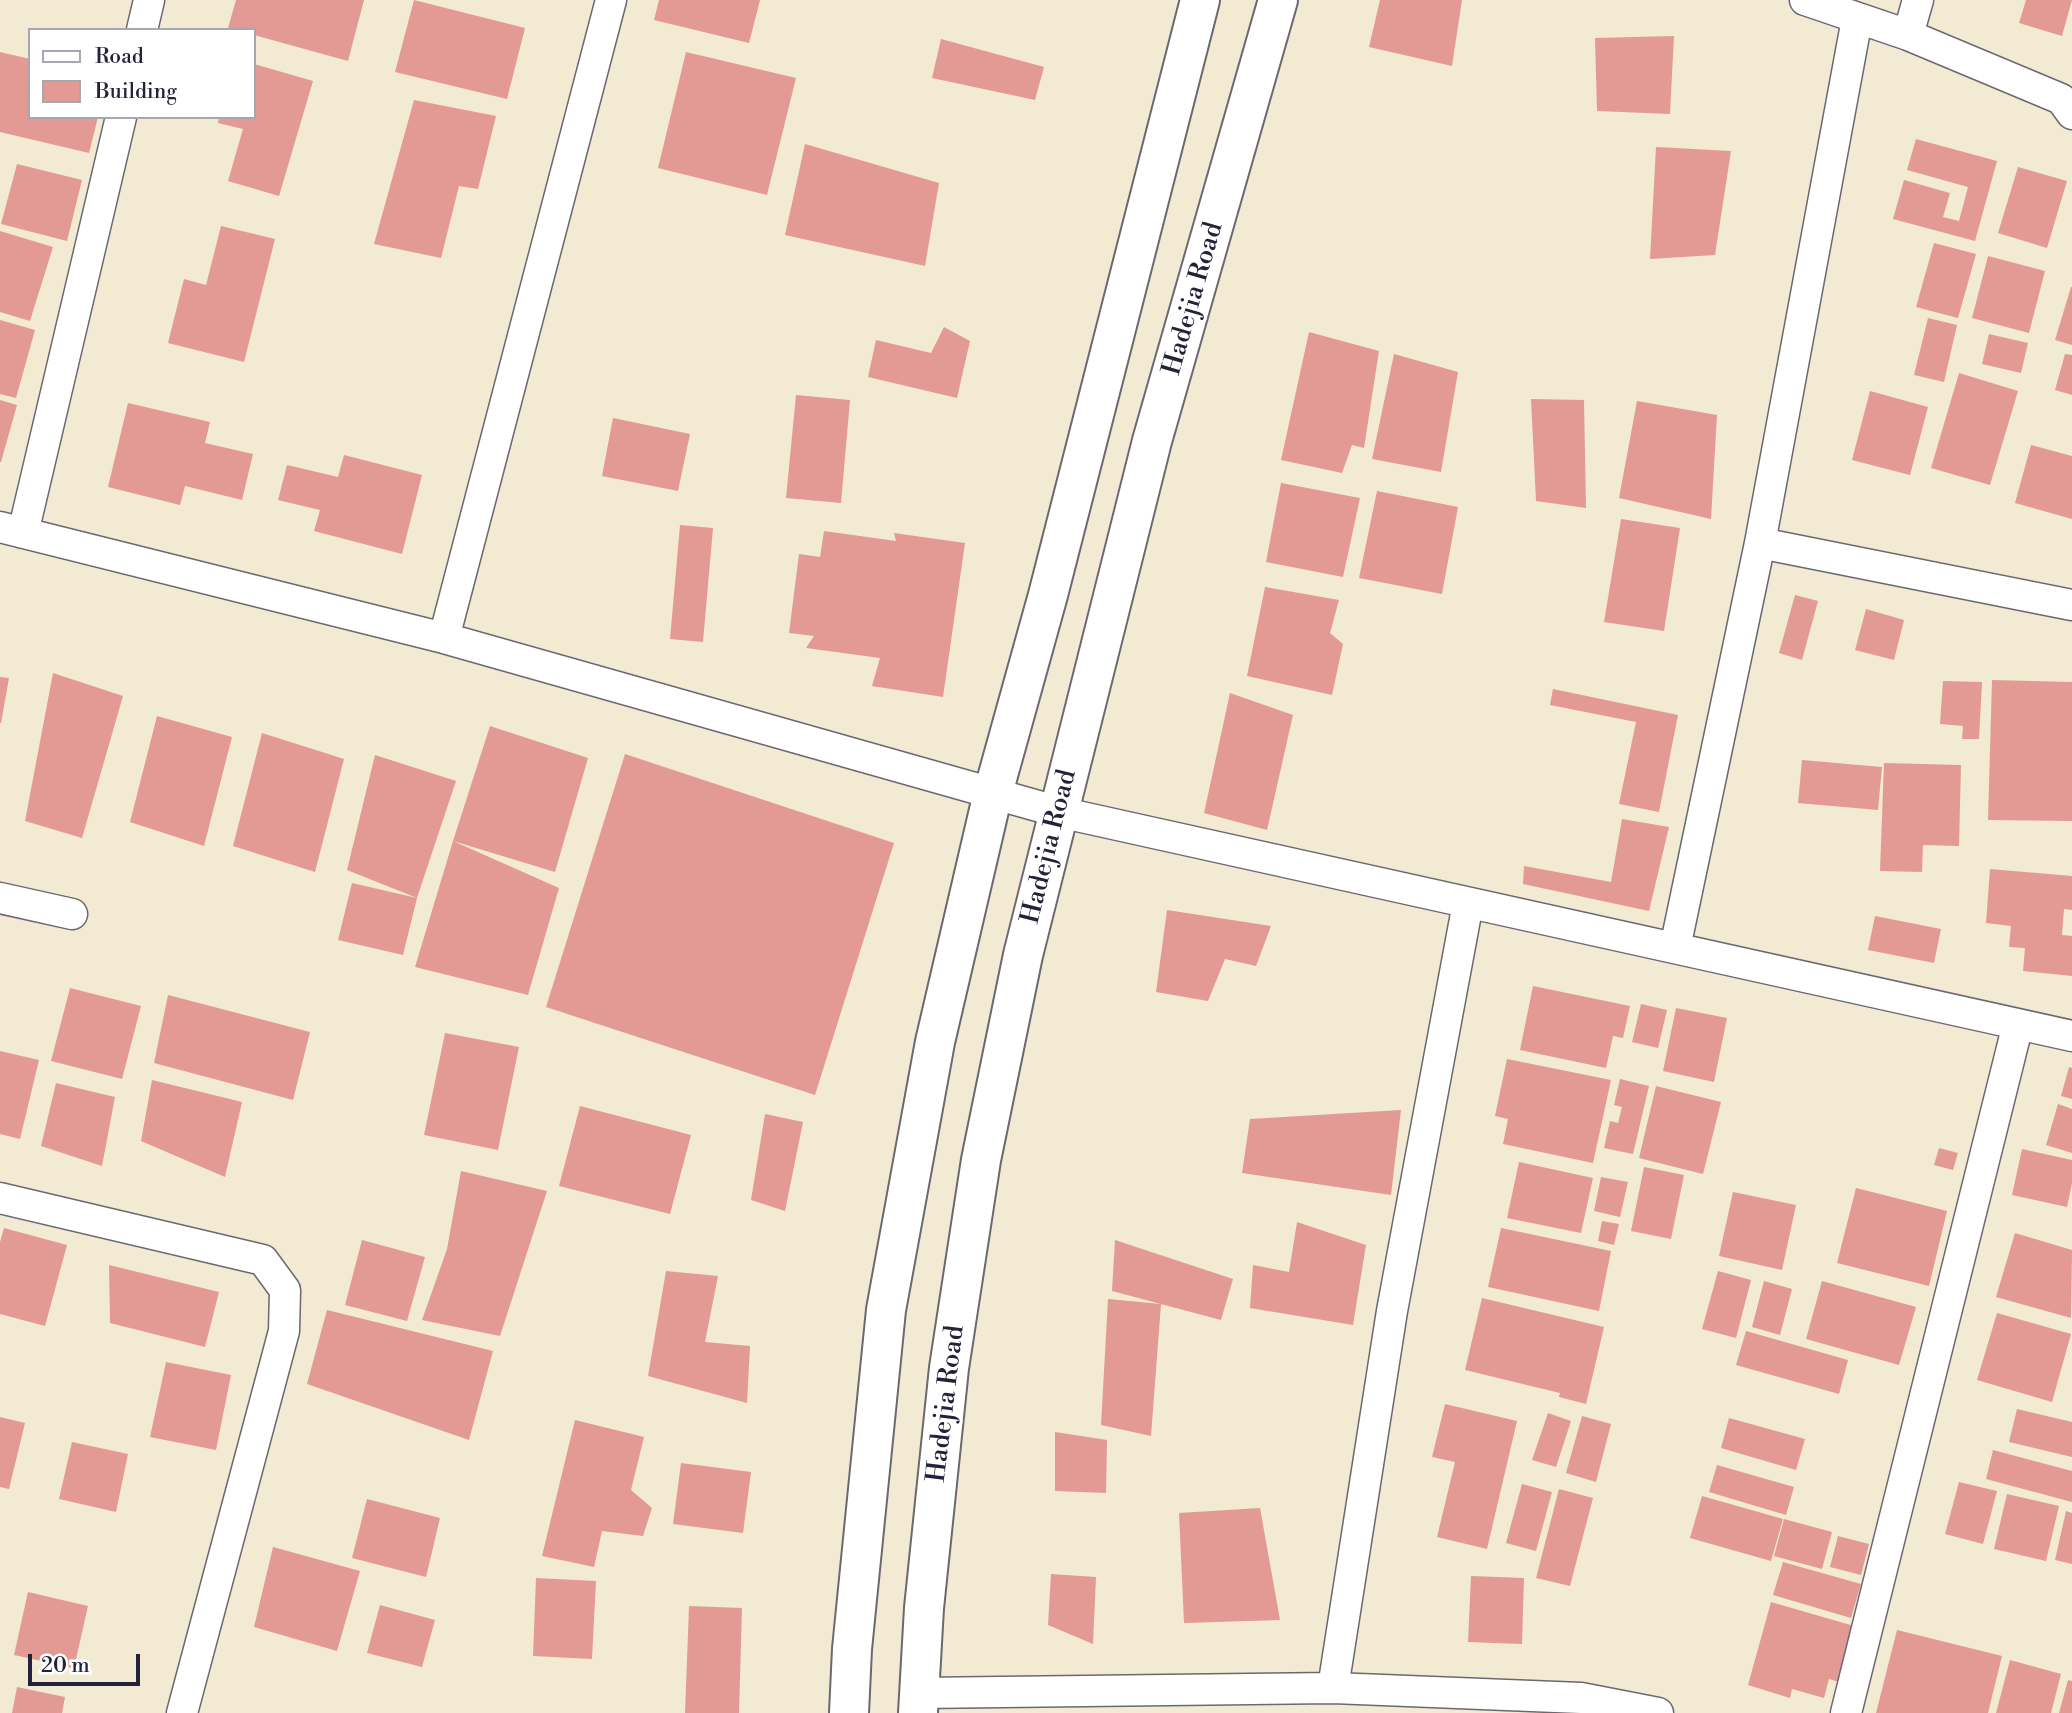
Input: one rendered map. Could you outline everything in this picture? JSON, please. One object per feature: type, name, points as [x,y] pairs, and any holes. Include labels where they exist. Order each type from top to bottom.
[{"type":"main road","points":[[849,1713],[852,1649],[886,1310],[935,1042],[993,793],[1048,595],[1200,0]]},
{"type":"main road","name":"Hadejia Road","points":[[918,1703],[949,1368],[979,1173],[1023,955],[1152,441],[1278,0]]},
{"type":"street","points":[[142,28],[149,0]]},
{"type":"street","points":[[444,638],[611,0]]},
{"type":"street","points":[[1805,0],[1908,36],[2061,99],[2072,114]]},
{"type":"street","points":[[1908,36],[1918,0]]},
{"type":"street","points":[[1675,948],[1760,543],[1857,19]]},
{"type":"street","points":[[120,119],[11,530],[444,638],[1059,812],[2072,1037]]},
{"type":"street","points":[[1760,543],[2072,606]]},
{"type":"street","points":[[0,898],[72,914]]},
{"type":"street","points":[[1333,1688],[1392,1311],[1468,903]]},
{"type":"street","points":[[1846,1713],[2018,1024]]},
{"type":"street","points":[[0,1198],[264,1260],[285,1290],[284,1331],[182,1713]]},
{"type":"street","points":[[918,1703],[1333,1688],[1581,1698],[1658,1713]]},
{"type":"building","points":[[236,0],[364,0],[348,61],[256,36],[256,28],[228,28]]},
{"type":"building","points":[[414,0],[525,28],[507,99],[395,72]]},
{"type":"building","points":[[659,0],[760,0],[749,43],[654,20]]},
{"type":"building","points":[[1380,0],[1462,0],[1452,66],[1369,47]]},
{"type":"building","points":[[2026,0],[2072,0],[2062,36],[2019,23]]},
{"type":"building","points":[[1674,36],[1670,114],[1597,111],[1595,38]]},
{"type":"building","points":[[941,39],[1044,67],[1035,100],[932,78]]},
{"type":"building","points":[[0,52],[28,59],[28,119],[98,119],[89,153],[0,132]]},
{"type":"building","points":[[686,52],[796,78],[767,195],[658,168]]},
{"type":"building","points":[[256,65],[313,81],[279,196],[228,181],[243,129],[218,123],[219,119],[256,119]]},
{"type":"building","points":[[414,100],[496,116],[478,189],[459,186],[441,258],[374,244]]},
{"type":"building","points":[[1916,139],[1997,161],[1975,241],[1893,219],[1904,180],[1950,193],[1943,217],[1959,221],[1968,187],[1907,170]]},
{"type":"building","points":[[805,144],[939,183],[925,266],[785,235]]},
{"type":"building","points":[[1656,147],[1731,151],[1715,255],[1650,259]]},
{"type":"building","points":[[17,164],[82,180],[67,241],[1,224]]},
{"type":"building","points":[[2018,167],[2067,181],[2047,248],[1998,233]]},
{"type":"building","points":[[221,226],[275,239],[244,362],[168,343],[184,279],[206,285]]},
{"type":"building","points":[[0,231],[53,247],[30,321],[0,312]]},
{"type":"building","points":[[1934,243],[1976,254],[1958,318],[1916,307]]},
{"type":"building","points":[[1988,256],[2045,271],[2029,333],[1972,318]]},
{"type":"building","points":[[2072,287],[2072,345],[2055,340]]},
{"type":"building","points":[[1928,318],[1957,325],[1944,382],[1914,375]]},
{"type":"building","points":[[0,320],[35,330],[16,398],[0,394]]},
{"type":"building","points":[[944,327],[970,341],[957,398],[868,377],[876,340],[931,353]]},
{"type":"building","points":[[1309,332],[1379,351],[1364,448],[1352,445],[1342,473],[1281,460]]},
{"type":"building","points":[[1989,334],[2028,343],[2021,373],[1982,364]]},
{"type":"building","points":[[1394,354],[1458,372],[1441,472],[1372,459]]},
{"type":"building","points":[[2065,354],[2072,355],[2072,395],[2055,390]]},
{"type":"building","points":[[1959,373],[2018,391],[1990,485],[1931,468]]},
{"type":"building","points":[[1870,391],[1928,407],[1910,475],[1852,460]]},
{"type":"building","points":[[796,395],[850,400],[841,503],[786,498]]},
{"type":"building","points":[[1531,399],[1584,400],[1586,508],[1536,501]]},
{"type":"building","points":[[0,400],[17,405],[1,462],[0,462]]},
{"type":"building","points":[[1637,401],[1717,415],[1711,519],[1619,498]]},
{"type":"building","points":[[128,403],[210,422],[205,443],[253,454],[242,500],[185,486],[180,505],[108,487]]},
{"type":"building","points":[[613,418],[690,434],[678,491],[602,476]]},
{"type":"building","points":[[2031,445],[2072,456],[2072,519],[2015,503]]},
{"type":"building","points":[[344,455],[422,475],[402,554],[314,531],[320,510],[278,500],[287,465],[338,477]]},
{"type":"building","points":[[1281,483],[1360,498],[1343,577],[1266,562]]},
{"type":"building","points":[[1377,491],[1458,507],[1442,594],[1359,578]]},
{"type":"building","points":[[1621,519],[1680,528],[1664,631],[1604,622]]},
{"type":"building","points":[[680,525],[713,528],[703,642],[670,639]]},
{"type":"building","points":[[824,531],[896,541],[894,533],[965,543],[943,697],[872,686],[880,658],[806,648],[814,636],[789,633],[799,554],[820,557]]},
{"type":"building","points":[[1265,587],[1339,600],[1330,633],[1343,644],[1332,695],[1247,676]]},
{"type":"building","points":[[1795,595],[1818,601],[1802,660],[1779,653]]},
{"type":"building","points":[[1866,609],[1904,620],[1894,660],[1855,650]]},
{"type":"building","points":[[53,673],[123,696],[82,838],[25,821]]},
{"type":"building","points":[[0,677],[9,678],[1,723],[0,723]]},
{"type":"building","points":[[1992,680],[2072,682],[2072,821],[1988,820]]},
{"type":"building","points":[[1943,681],[1982,682],[1979,739],[1962,739],[1963,726],[1940,724]]},
{"type":"building","points":[[1553,689],[1678,715],[1659,812],[1619,804],[1636,722],[1550,705]]},
{"type":"building","points":[[1230,693],[1293,715],[1267,830],[1204,813]]},
{"type":"building","points":[[157,716],[232,737],[204,846],[130,822]]},
{"type":"building","points":[[490,726],[588,758],[555,872],[453,841]]},
{"type":"building","points":[[262,733],[344,759],[315,872],[233,846]]},
{"type":"building","points":[[625,754],[894,843],[815,1095],[546,1007]]},
{"type":"building","points":[[375,755],[456,781],[417,898],[347,870]]},
{"type":"building","points":[[1802,760],[1882,767],[1878,810],[1798,803]]},
{"type":"building","points":[[1884,763],[1961,765],[1959,846],[1923,845],[1922,872],[1880,871]]},
{"type":"building","points":[[1622,819],[1669,827],[1649,911],[1523,884],[1524,866],[1611,882]]},
{"type":"building","points":[[453,841],[559,888],[528,995],[415,967]]},
{"type":"building","points":[[1990,869],[2072,876],[2072,910],[2064,909],[2062,935],[2072,936],[2072,976],[2023,971],[2025,948],[2009,947],[2011,926],[1986,923]]},
{"type":"building","points":[[352,883],[417,898],[403,955],[338,940]]},
{"type":"building","points":[[1167,910],[1271,926],[1256,966],[1225,959],[1208,1001],[1156,992]]},
{"type":"building","points":[[1875,916],[1941,929],[1934,963],[1868,950]]},
{"type":"building","points":[[1533,986],[1630,1006],[1623,1038],[1613,1036],[1606,1068],[1520,1050]]},
{"type":"building","points":[[70,988],[141,1006],[122,1079],[51,1061]]},
{"type":"building","points":[[168,995],[310,1032],[293,1100],[154,1063]]},
{"type":"building","points":[[1641,1004],[1667,1010],[1658,1048],[1632,1042]]},
{"type":"building","points":[[1676,1008],[1727,1018],[1714,1082],[1663,1071]]},
{"type":"building","points":[[445,1033],[519,1047],[498,1150],[424,1135]]},
{"type":"building","points":[[0,1051],[39,1060],[20,1139],[0,1134]]},
{"type":"building","points":[[1507,1059],[1611,1080],[1593,1163],[1503,1144],[1508,1119],[1495,1116]]},
{"type":"building","points":[[2069,1067],[2072,1068],[2072,1099],[2061,1096]]},
{"type":"building","points":[[1620,1079],[1649,1086],[1633,1154],[1604,1148],[1610,1121],[1618,1123],[1622,1107],[1614,1105]]},
{"type":"building","points":[[152,1080],[242,1102],[225,1177],[141,1141]]},
{"type":"building","points":[[56,1083],[115,1097],[102,1166],[41,1146]]},
{"type":"building","points":[[1656,1086],[1721,1102],[1703,1174],[1639,1158]]},
{"type":"building","points":[[2058,1104],[2072,1109],[2072,1153],[2046,1145]]},
{"type":"building","points":[[580,1106],[691,1135],[670,1214],[559,1186]]},
{"type":"building","points":[[1401,1110],[1391,1195],[1242,1173],[1250,1119]]},
{"type":"building","points":[[765,1114],[803,1122],[785,1211],[751,1200]]},
{"type":"building","points":[[1939,1148],[1958,1153],[1953,1170],[1934,1165]]},
{"type":"building","points":[[2022,1149],[2072,1160],[2072,1183],[2067,1207],[2012,1195]]},
{"type":"building","points":[[1519,1162],[1593,1178],[1581,1233],[1507,1218]]},
{"type":"building","points":[[1644,1167],[1684,1175],[1671,1239],[1631,1231]]},
{"type":"building","points":[[461,1171],[547,1191],[500,1336],[422,1320],[447,1249]]},
{"type":"building","points":[[1601,1177],[1628,1182],[1620,1217],[1594,1211]]},
{"type":"building","points":[[1856,1188],[1947,1211],[1929,1286],[1837,1263]]},
{"type":"building","points":[[1733,1192],[1796,1205],[1782,1270],[1719,1256]]},
{"type":"building","points":[[1602,1221],[1619,1224],[1614,1245],[1598,1241]]},
{"type":"building","points":[[1297,1222],[1366,1245],[1353,1325],[1250,1308],[1253,1265],[1289,1272]]},
{"type":"building","points":[[4,1228],[67,1245],[45,1326],[0,1314],[0,1242]]},
{"type":"building","points":[[1501,1228],[1611,1251],[1599,1311],[1488,1287]]},
{"type":"building","points":[[2015,1233],[2072,1250],[2071,1318],[1996,1297]]},
{"type":"building","points":[[362,1240],[425,1257],[407,1321],[345,1305]]},
{"type":"building","points":[[1115,1240],[1233,1279],[1221,1320],[1112,1291]]},
{"type":"building","points":[[109,1265],[219,1292],[205,1347],[110,1323]]},
{"type":"building","points":[[666,1271],[718,1276],[705,1342],[750,1346],[747,1403],[648,1376]]},
{"type":"building","points":[[1718,1271],[1751,1280],[1736,1338],[1702,1329]]},
{"type":"building","points":[[1764,1281],[1792,1289],[1780,1335],[1752,1327]]},
{"type":"building","points":[[1822,1281],[1916,1307],[1899,1365],[1806,1339]]},
{"type":"building","points":[[1482,1298],[1604,1327],[1586,1404],[1559,1397],[1560,1393],[1465,1370]]},
{"type":"building","points":[[1108,1299],[1161,1304],[1151,1436],[1101,1425]]},
{"type":"building","points":[[327,1310],[493,1351],[469,1440],[307,1384]]},
{"type":"building","points":[[1997,1313],[2071,1334],[2052,1402],[1977,1380]]},
{"type":"building","points":[[1746,1331],[1848,1360],[1839,1394],[1736,1365]]},
{"type":"building","points":[[166,1362],[231,1375],[216,1450],[150,1437]]},
{"type":"building","points":[[1445,1404],[1517,1421],[1487,1549],[1437,1537],[1455,1462],[1432,1457]]},
{"type":"building","points":[[2017,1409],[2072,1422],[2072,1457],[2009,1442]]},
{"type":"building","points":[[1548,1413],[1571,1421],[1556,1467],[1532,1460]]},
{"type":"building","points":[[1582,1416],[1611,1424],[1596,1482],[1566,1473]]},
{"type":"building","points":[[0,1417],[25,1423],[9,1489],[0,1487]]},
{"type":"building","points":[[1729,1418],[1805,1439],[1796,1470],[1721,1448]]},
{"type":"building","points":[[575,1420],[644,1437],[631,1490],[652,1508],[643,1536],[602,1531],[594,1567],[542,1556]]},
{"type":"building","points":[[1055,1432],[1107,1440],[1106,1493],[1055,1491]]},
{"type":"building","points":[[72,1442],[128,1454],[116,1512],[59,1499]]},
{"type":"building","points":[[1993,1450],[2072,1471],[2072,1502],[1986,1479]]},
{"type":"building","points":[[681,1463],[751,1472],[743,1533],[673,1524]]},
{"type":"building","points":[[1717,1465],[1794,1487],[1786,1515],[1709,1492]]},
{"type":"building","points":[[1959,1482],[1997,1491],[1983,1544],[1945,1534]]},
{"type":"building","points":[[1522,1484],[1552,1492],[1536,1551],[1506,1543]]},
{"type":"building","points":[[1559,1489],[1593,1498],[1570,1586],[1536,1578]]},
{"type":"building","points":[[2007,1494],[2059,1506],[2046,1561],[1994,1549]]},
{"type":"building","points":[[1702,1496],[1783,1519],[1771,1561],[1690,1538]]},
{"type":"building","points":[[367,1499],[440,1518],[426,1577],[352,1558]]},
{"type":"building","points":[[1260,1508],[1280,1620],[1184,1623],[1179,1513]]},
{"type":"building","points":[[2066,1511],[2072,1513],[2072,1564],[2055,1560]]},
{"type":"building","points":[[1784,1519],[1832,1532],[1822,1569],[1774,1556]]},
{"type":"building","points":[[1838,1536],[1869,1544],[1861,1575],[1830,1567]]},
{"type":"building","points":[[273,1547],[360,1571],[337,1651],[254,1627]]},
{"type":"building","points":[[1783,1562],[1861,1584],[1851,1618],[1773,1595]]},
{"type":"building","points":[[1051,1574],[1096,1577],[1093,1644],[1048,1625]]},
{"type":"building","points":[[1471,1576],[1524,1578],[1522,1644],[1468,1642]]},
{"type":"building","points":[[536,1578],[596,1581],[592,1659],[533,1656]]},
{"type":"building","points":[[28,1592],[88,1606],[74,1668],[14,1655]]},
{"type":"building","points":[[1771,1602],[1854,1626],[1839,1682],[1829,1679],[1824,1698],[1792,1689],[1790,1698],[1748,1685]]},
{"type":"building","points":[[380,1605],[435,1620],[422,1667],[367,1653]]},
{"type":"building","points":[[689,1606],[742,1608],[739,1713],[685,1713]]},
{"type":"building","points":[[1897,1630],[2002,1656],[1988,1713],[1876,1713]]},
{"type":"building","points":[[2010,1660],[2061,1674],[2051,1713],[1996,1713]]},
{"type":"building","points":[[2068,1680],[2072,1681],[2072,1713],[2059,1713]]},
{"type":"building","points":[[17,1687],[65,1697],[62,1713],[12,1713]]}]
